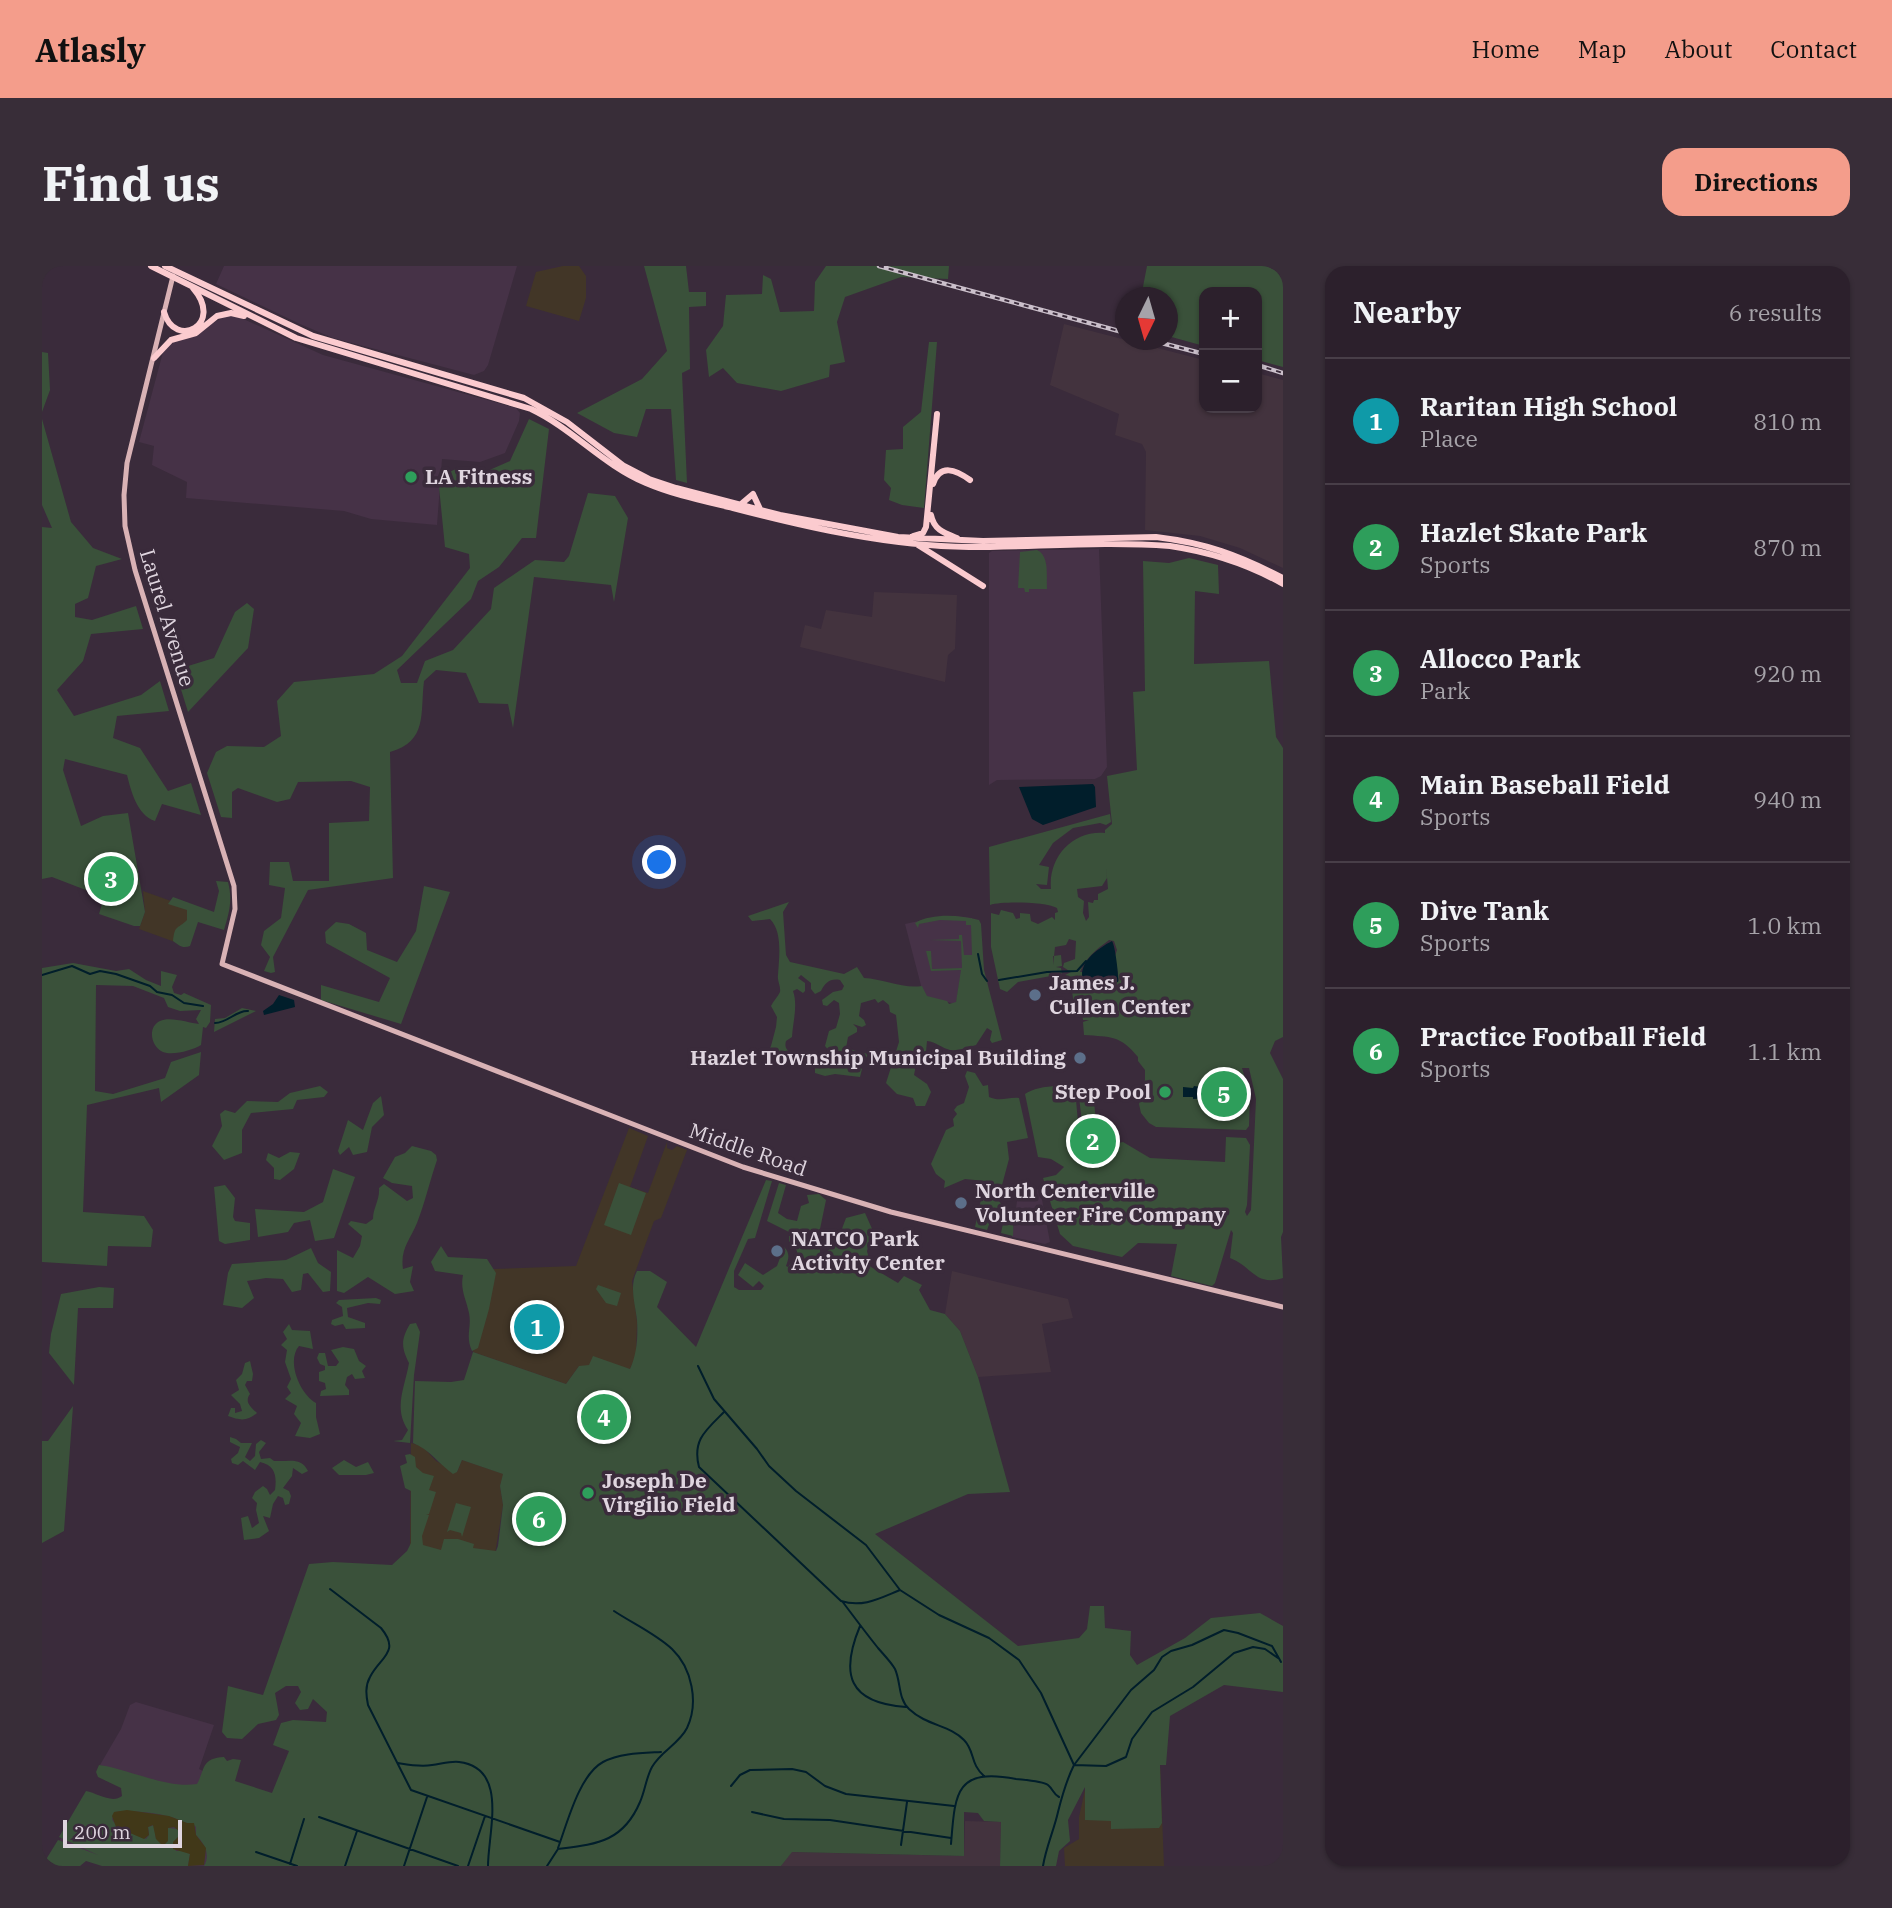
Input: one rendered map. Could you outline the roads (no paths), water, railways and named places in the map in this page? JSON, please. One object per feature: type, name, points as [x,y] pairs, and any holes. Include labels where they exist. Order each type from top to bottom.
[{"type":"highway","points":[[151,266],[269,325]]},
{"type":"highway","points":[[165,266],[313,336],[524,398],[555,414],[612,459],[669,486],[762,510],[856,530],[908,537],[962,540],[1146,537],[1182,540],[1223,550],[1283,578]]},
{"type":"highway","points":[[164,312],[174,329],[190,330],[201,323],[205,315],[204,306],[194,289],[186,283]]},
{"type":"highway","points":[[153,358],[172,340],[196,332],[220,315],[234,313],[329,349],[531,409],[567,429],[613,466],[659,488],[792,523],[875,539],[969,547],[1170,546],[1202,551],[1234,561],[1283,585]]},
{"type":"highway","points":[[908,537],[924,532],[937,414]]},
{"type":"highway","points":[[930,492],[937,475],[948,469],[957,470],[970,480]]},
{"type":"highway","points":[[740,505],[753,494],[756,505],[762,510]]},
{"type":"highway","points":[[929,504],[931,518],[937,528],[962,540]]},
{"type":"highway","points":[[914,543],[983,586]]},
{"type":"highway","points":[[972,578],[983,575]]},
{"type":"main road","name":"Laurel Avenue","points":[[173,276],[127,463],[125,526],[135,570],[233,886],[235,909],[222,964]]},
{"type":"main road","name":"Middle Road","points":[[222,964],[743,1167],[893,1212],[1283,1307]]},
{"type":"water","points":[[1093,784],[1096,807],[1043,825],[1032,819],[1019,787]]},
{"type":"water","points":[[1112,941],[1118,982],[1086,988],[1082,973],[1084,966],[1093,954]]},
{"type":"water","points":[[279,995],[294,1000],[295,1007],[264,1015],[263,1011],[273,1004]]},
{"type":"water","points":[[1183,1087],[1213,1089],[1213,1098],[1183,1097]]},
{"type":"waterway","points":[[978,954],[982,974],[987,981]]},
{"type":"waterway","points":[[999,980],[1047,972],[1077,971],[1086,961]]},
{"type":"waterway","points":[[42,975],[72,966],[90,974],[100,971],[116,974],[150,986],[157,992],[172,995],[184,1003],[203,1006]]},
{"type":"waterway","points":[[215,1023],[248,1011]]},
{"type":"waterway","points":[[698,1366],[714,1399],[769,1466],[796,1491],[866,1545],[900,1590],[939,1615],[989,1638],[1019,1660],[1041,1693],[1074,1765],[1131,1690],[1171,1651],[1192,1645],[1224,1630],[1272,1646],[1281,1662]]},
{"type":"waterway","points":[[724,1412],[706,1430],[699,1442],[699,1467],[841,1601],[864,1603],[900,1590]]},
{"type":"waterway","points":[[330,1589],[381,1628],[387,1636],[389,1649],[368,1680],[367,1701],[411,1790],[560,1842]]},
{"type":"waterway","points":[[842,1601],[895,1669],[905,1705],[916,1715],[952,1731],[964,1740],[984,1776]]},
{"type":"waterway","points":[[547,1866],[558,1849],[607,1839],[626,1826],[640,1802],[652,1767],[684,1734],[691,1718],[692,1686],[679,1657],[659,1638],[614,1611]]},
{"type":"waterway","points":[[860,1626],[851,1658],[850,1672],[854,1683],[872,1699],[906,1707]]},
{"type":"waterway","points":[[1043,1866],[1074,1765],[1106,1766],[1126,1757],[1132,1739],[1152,1712],[1193,1687],[1234,1653],[1253,1647],[1265,1649],[1278,1658]]},
{"type":"waterway","points":[[558,1848],[575,1801],[595,1768],[617,1757],[661,1752]]},
{"type":"waterway","points":[[398,1763],[423,1766],[459,1762],[475,1767],[485,1776],[492,1804],[488,1866]]},
{"type":"waterway","points":[[731,1786],[740,1775],[750,1770],[792,1769],[806,1772],[825,1786],[846,1794],[954,1806]]},
{"type":"waterway","points":[[951,1844],[957,1798],[962,1788],[970,1781],[996,1776],[1037,1782],[1048,1785],[1059,1797]]},
{"type":"waterway","points":[[404,1866],[427,1797]]},
{"type":"waterway","points":[[901,1845],[907,1802]]},
{"type":"waterway","points":[[752,1812],[784,1819],[830,1820],[951,1838]]},
{"type":"waterway","points":[[468,1866],[485,1816]]},
{"type":"waterway","points":[[319,1817],[458,1866]]},
{"type":"waterway","points":[[290,1864],[304,1819]]},
{"type":"waterway","points":[[345,1866],[357,1831]]},
{"type":"waterway","points":[[256,1852],[297,1866]]},
{"type":"railway","points":[[879,266],[1115,330]]},
{"type":"railway","points":[[1178,347],[1199,353]]},
{"type":"railway","points":[[1262,367],[1283,373]]},
{"type":"place","name":"LA Fitness","points":[[411,477]]},
{"type":"place","name":"Allocco Park","points":[[111,879]]},
{"type":"place","name":"James J. Cullen Center","points":[[1035,995]]},
{"type":"place","name":"Hazlet Township Municipal Building","points":[[1080,1058]]},
{"type":"place","name":"Step Pool","points":[[1165,1092]]},
{"type":"place","name":"Dive Tank","points":[[1224,1094]]},
{"type":"place","name":"Hazlet Skate Park","points":[[1093,1141]]},
{"type":"place","name":"North Centerville Volunteer Fire Company","points":[[961,1203]]},
{"type":"place","name":"NATCO Park Activity Center","points":[[777,1251]]},
{"type":"place","name":"Raritan High School","points":[[537,1327]]},
{"type":"place","name":"Main Baseball Field","points":[[604,1417]]},
{"type":"place","name":"Joseph De Virgilio Field","points":[[588,1493]]},
{"type":"place","name":"Practice Football Field","points":[[539,1519]]}]
